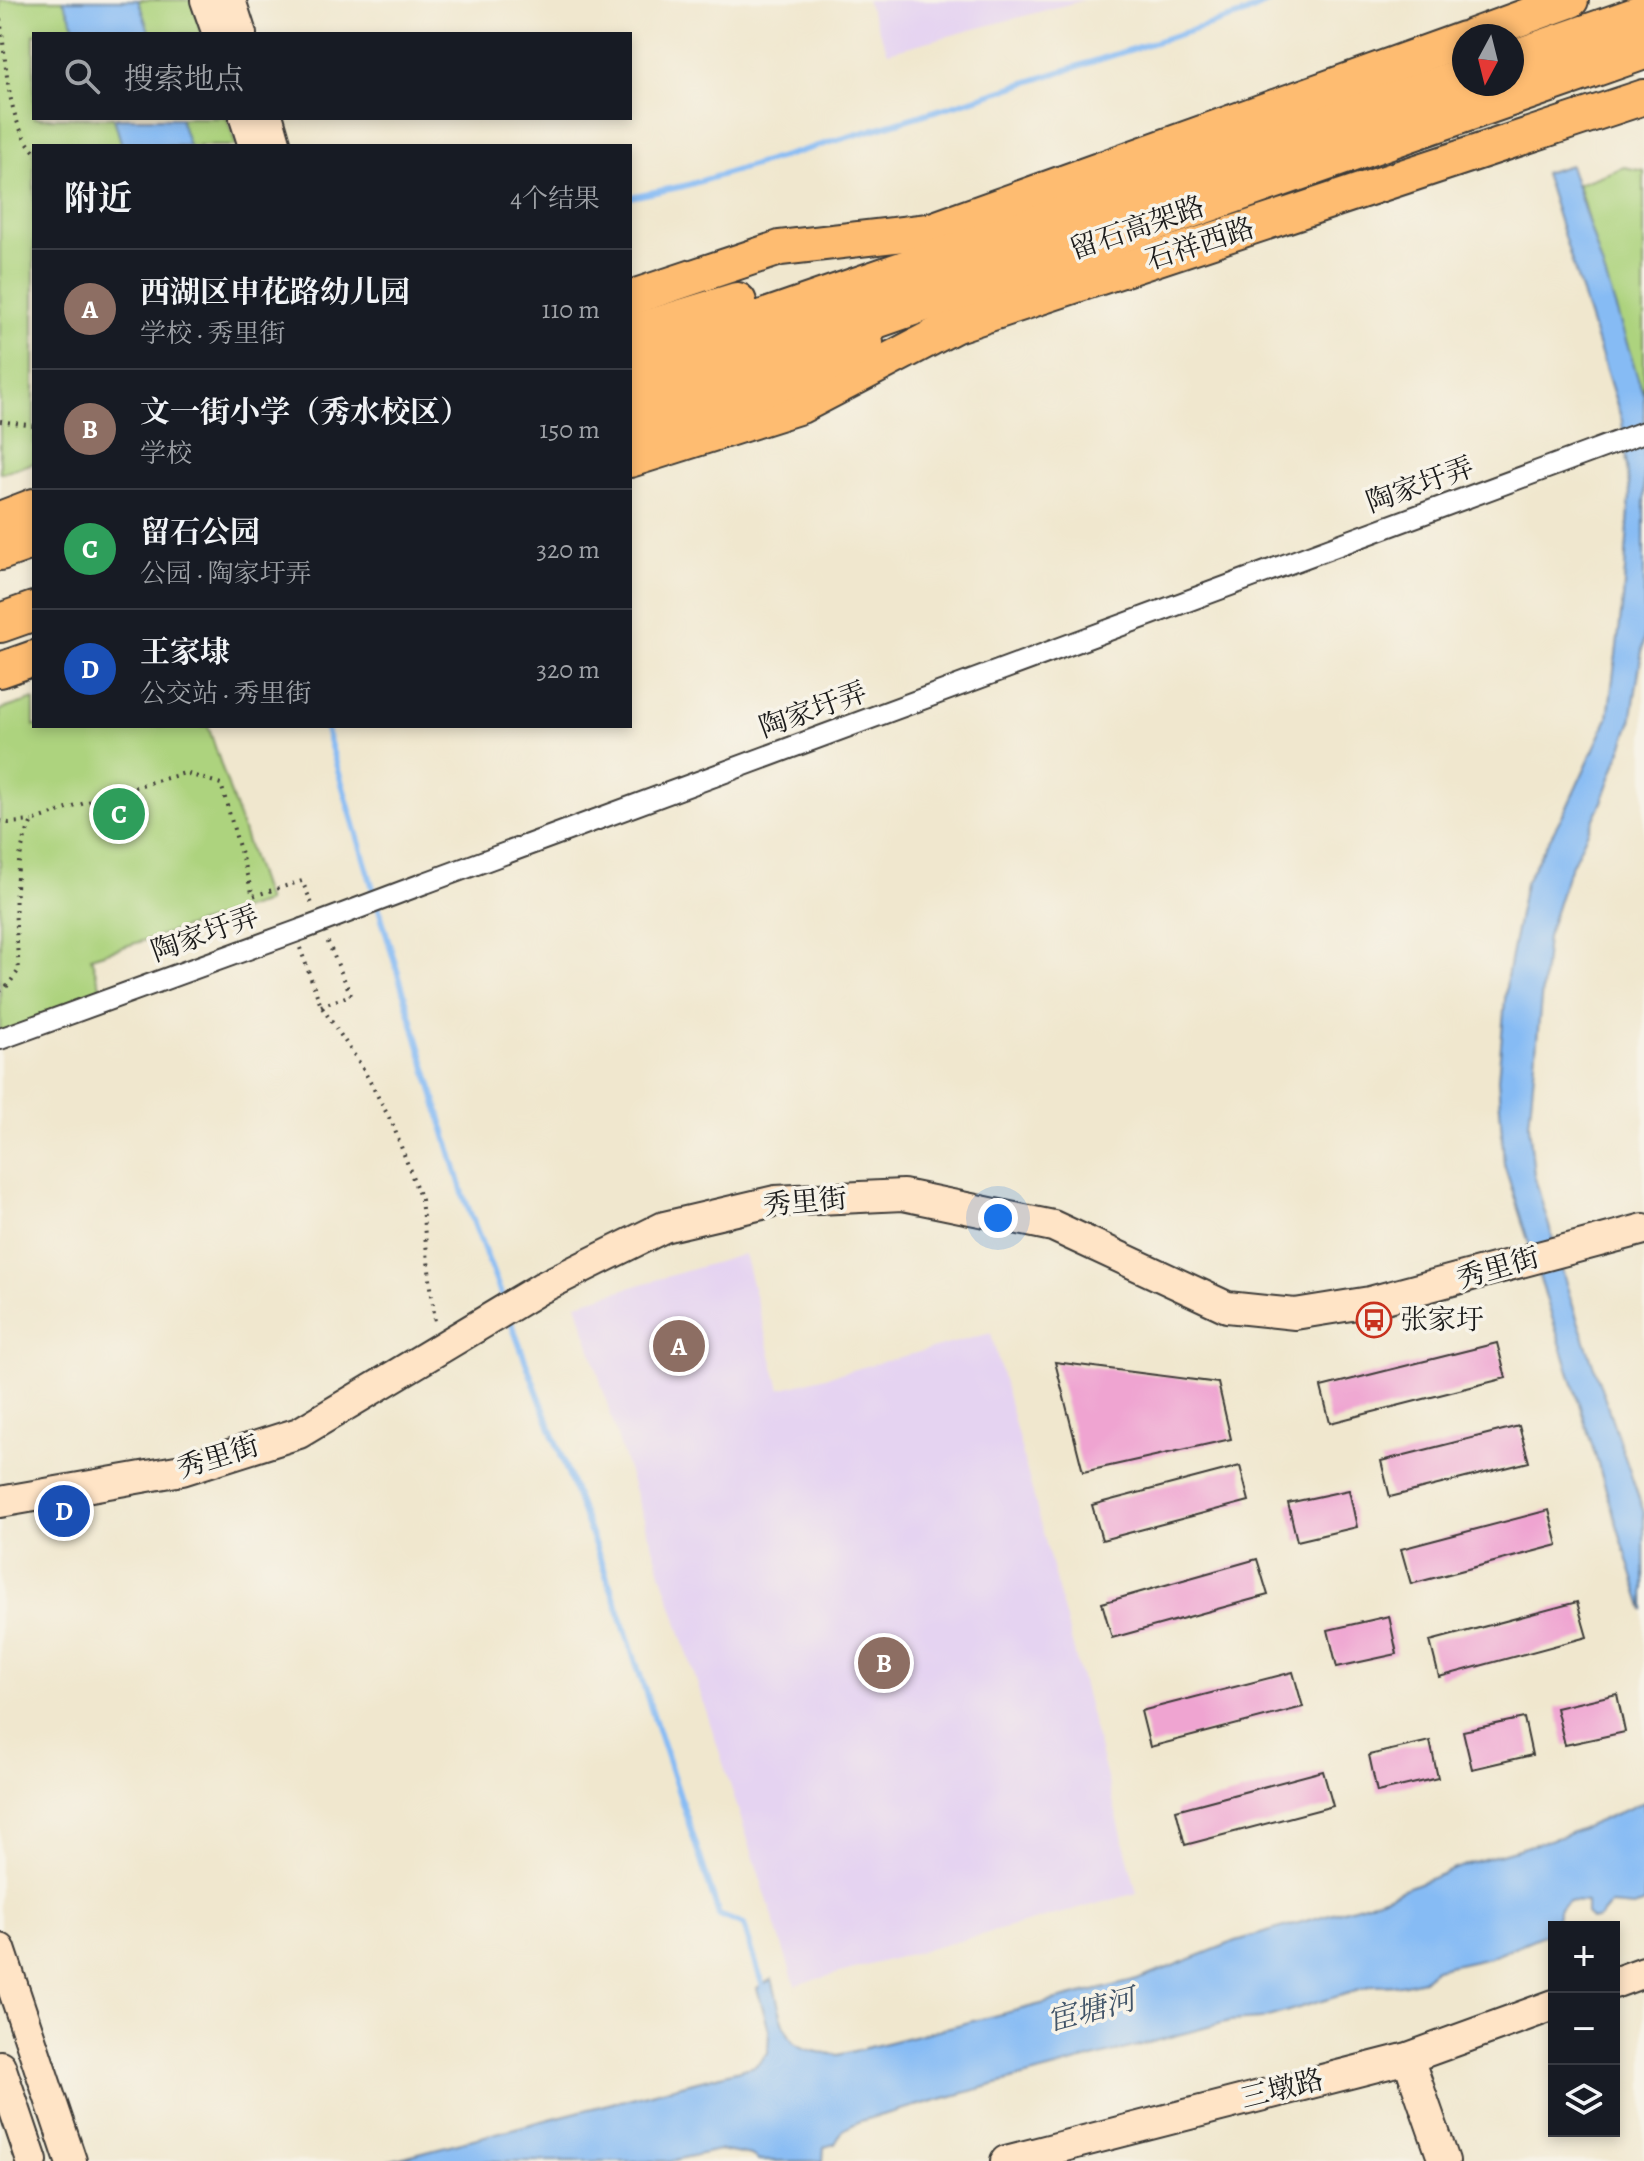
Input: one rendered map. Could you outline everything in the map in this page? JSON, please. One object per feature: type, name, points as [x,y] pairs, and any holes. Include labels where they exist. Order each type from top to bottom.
[{"type":"highway","points":[[1524,56],[1644,14]]},
{"type":"highway","name":"留石高架路","points":[[632,404],[950,258],[1644,50]]},
{"type":"highway","name":"留石高架路","points":[[632,364],[950,258],[1452,81]]},
{"type":"highway","points":[[632,334],[766,293],[950,258]]},
{"type":"highway","points":[[632,440],[709,406],[816,369],[950,258]]},
{"type":"highway","points":[[0,551],[32,540]]},
{"type":"highway","points":[[0,578],[32,567]]},
{"type":"highway","points":[[0,623],[32,612]]},
{"type":"highway","points":[[0,645],[32,635]]},
{"type":"main road","points":[[1505,24],[1571,0]]},
{"type":"main road","points":[[632,323],[766,276],[950,258],[1452,44]]},
{"type":"main road","name":"石祥西路","points":[[632,459],[801,406],[956,325],[1644,97]]},
{"type":"main road","points":[[632,297],[780,248],[950,258]]},
{"type":"main road","points":[[0,520],[32,510]]},
{"type":"main road","points":[[0,670],[32,659]]},
{"type":"street","points":[[206,0],[217,32]]},
{"type":"street","points":[[230,0],[240,32]]},
{"type":"street","points":[[246,120],[253,144]]},
{"type":"street","points":[[269,120],[275,144]]},
{"type":"street","name":"陶家圩弄","points":[[0,1039],[1644,432]]},
{"type":"street","name":"秀里街","points":[[0,1502],[182,1470],[299,1433],[541,1288],[612,1252],[664,1227],[775,1201],[903,1195],[1053,1226],[1227,1307],[1295,1314],[1370,1302],[1644,1229]]},
{"type":"street","points":[[0,1949],[71,2161]]},
{"type":"street","points":[[1620,1981],[1644,1972]]},
{"type":"street","name":"三墩路","points":[[1006,2161],[1408,2058],[1548,2007]]},
{"type":"street","points":[[1408,2058],[1444,2161]]},
{"type":"street","points":[[0,2066],[32,2161]]},
{"type":"path","points":[[0,19],[4,69],[23,138],[32,149]]},
{"type":"path","points":[[0,421],[32,426]]},
{"type":"path","points":[[0,821],[32,821],[185,773],[221,784],[253,896],[302,881]]},
{"type":"path","points":[[0,991],[19,970],[15,917],[22,842],[32,821]]},
{"type":"path","points":[[298,930],[321,1006],[361,1065],[393,1125],[421,1200],[433,1311],[448,1344]]},
{"type":"path","points":[[321,1006],[351,995]]},
{"type":"shaded area","points":[[866,0],[1084,0],[888,52]]},
{"type":"shaded area","points":[[744,1254],[780,1389],[991,1333],[1137,1893],[795,1985],[616,1433],[577,1303]]},
{"type":"green space","points":[[0,0],[191,0],[201,32],[32,32],[32,120],[228,120],[235,144],[32,144],[32,464],[0,473]]},
{"type":"green space","points":[[1624,167],[1644,171],[1644,397],[1578,184]]},
{"type":"green space","points":[[32,700],[32,728],[209,728],[267,902],[91,957],[104,999],[0,1038],[0,710]]},
{"type":"water","points":[[63,0],[138,0],[149,32],[77,32]]},
{"type":"water","points":[[115,120],[181,120],[188,144],[121,144]]},
{"type":"water","points":[[1570,165],[1644,397],[1644,638],[1631,723],[1602,802],[1567,875],[1547,937],[1529,1124],[1534,1175],[1571,1300],[1644,1513],[1644,1611],[1504,1164],[1498,1079],[1507,977],[1525,883],[1568,805],[1608,718],[1623,599],[1630,495],[1622,421],[1544,173]]},
{"type":"water","name":"宦塘河","points":[[1644,1802],[1644,1903],[1634,1907],[1610,1905],[1599,1918],[1592,1920],[1586,1914],[1586,1902],[1568,1901],[1560,1908],[1556,1921],[1548,1921],[1548,1933],[1490,1957],[1435,1969],[1423,1980],[1373,1986],[1261,2019],[1230,2021],[860,2121],[843,2130],[835,2144],[824,2147],[823,2161],[759,2161],[751,2156],[719,2150],[670,2161],[388,2161],[755,2066],[768,2053],[769,2030],[757,1988],[772,1979],[783,2021],[794,2042],[809,2050],[838,2055],[1137,1980],[1236,1941],[1368,1903],[1470,1863],[1563,1836]]},
{"type":"building","points":[[1497,1343],[1506,1378],[1330,1423],[1321,1387]]},
{"type":"building","points":[[1055,1362],[1218,1383],[1231,1439],[1083,1472]]},
{"type":"building","points":[[1519,1426],[1529,1462],[1390,1497],[1381,1461]]},
{"type":"building","points":[[1240,1466],[1249,1501],[1102,1540],[1092,1505]]},
{"type":"building","points":[[1349,1490],[1357,1527],[1297,1541],[1288,1503]]},
{"type":"building","points":[[1549,1510],[1558,1545],[1411,1584],[1401,1549]]},
{"type":"building","points":[[1257,1559],[1268,1595],[1112,1638],[1102,1603]]},
{"type":"building","points":[[1577,1602],[1587,1637],[1439,1677],[1430,1641]]},
{"type":"building","points":[[1389,1616],[1397,1654],[1337,1667],[1328,1630]]},
{"type":"building","points":[[1293,1672],[1303,1707],[1150,1747],[1141,1711]]},
{"type":"building","points":[[1617,1694],[1625,1732],[1565,1745],[1556,1708]]},
{"type":"building","points":[[1524,1718],[1532,1755],[1472,1769],[1463,1731]]},
{"type":"building","points":[[1430,1741],[1438,1778],[1377,1792],[1369,1755]]},
{"type":"building","points":[[1323,1771],[1333,1806],[1185,1845],[1176,1810]]},
{"type":"waterway","points":[[632,197],[684,186],[955,105],[1244,14],[1273,0]]},
{"type":"waterway","points":[[326,728],[464,1197],[503,1299]]},
{"type":"waterway","points":[[509,1317],[614,1596],[719,1915],[744,1925],[764,1990]]},
{"type":"place","name":"留石公园","points":[[119,814]]},
{"type":"place","name":"张家圩","points":[[1374,1320]]},
{"type":"place","name":"西湖区申花路幼儿园","points":[[679,1346]]},
{"type":"place","name":"王家埭","points":[[64,1511]]},
{"type":"place","name":"文一街小学（秀水校区）","points":[[884,1663]]}]
